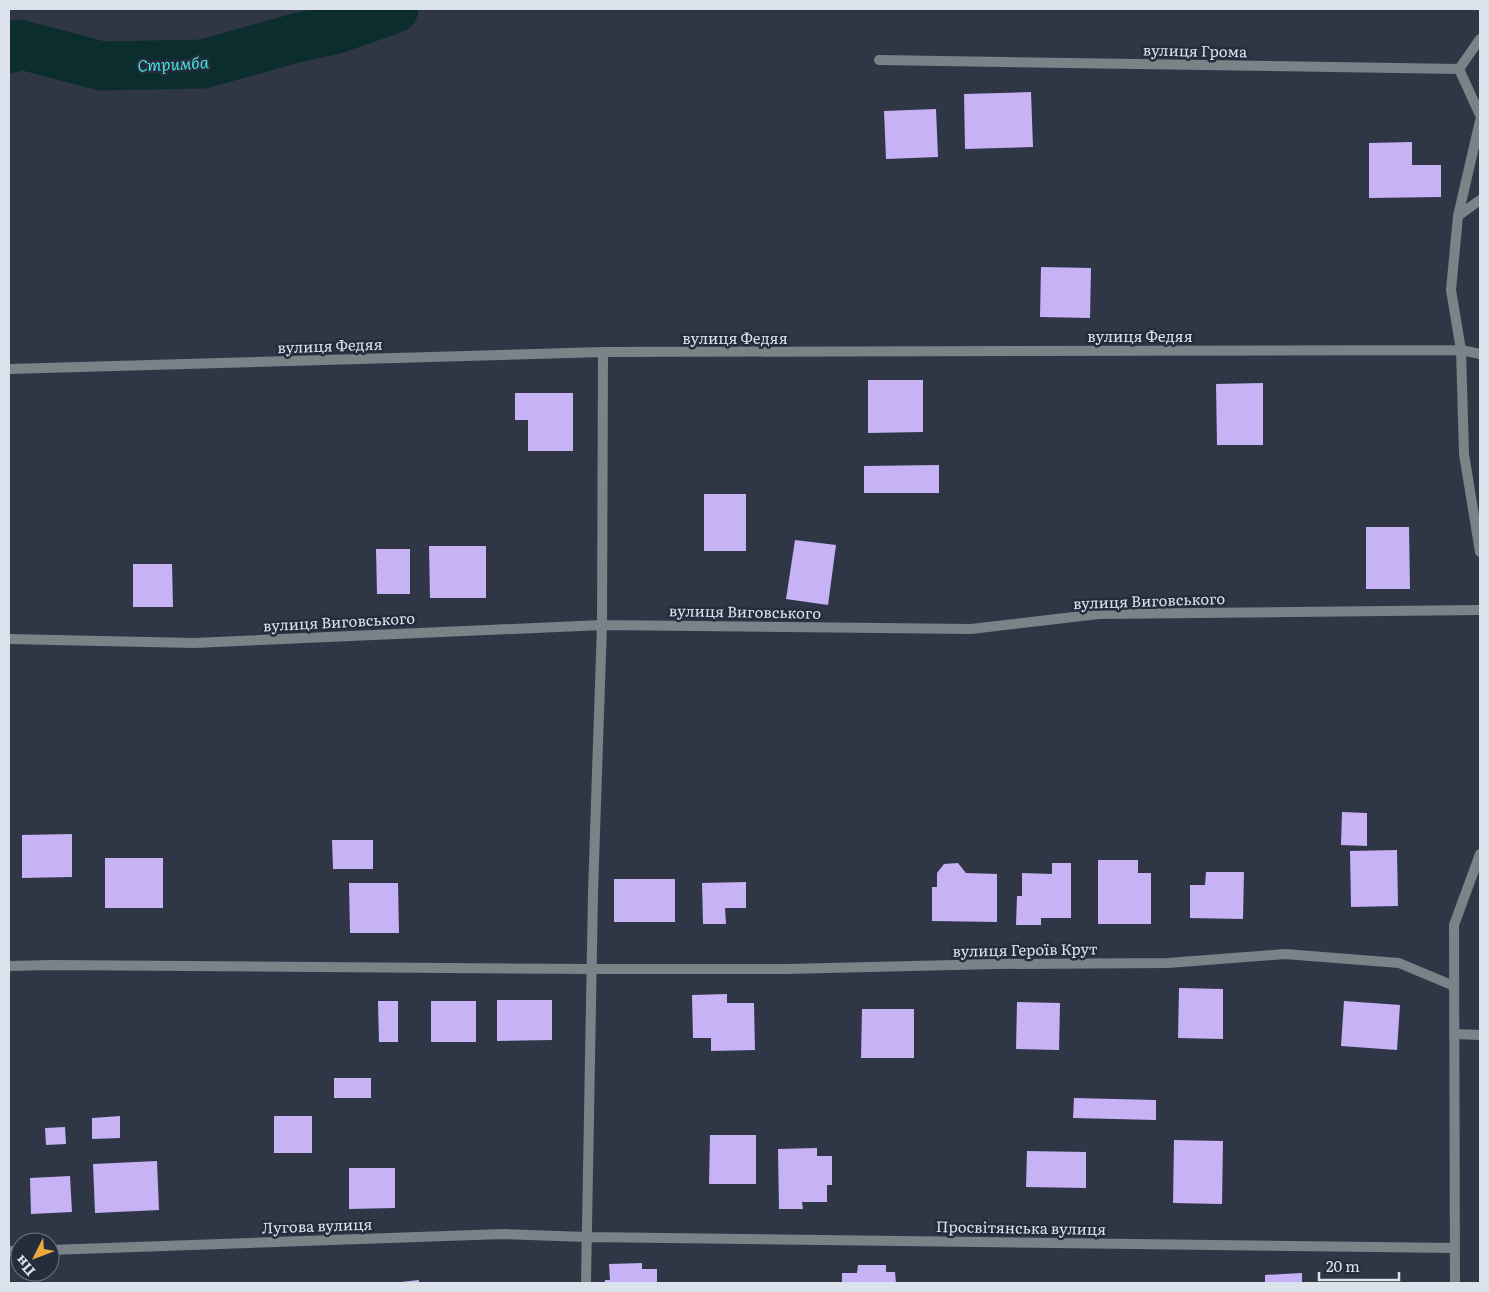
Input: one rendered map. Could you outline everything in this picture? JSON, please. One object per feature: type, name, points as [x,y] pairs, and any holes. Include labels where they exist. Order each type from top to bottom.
[{"type":"street","points":[[1480,39],[1459,69],[1480,115]]},
{"type":"street","name":"вулиця Грома","points":[[879,60],[1459,69]]},
{"type":"street","points":[[1480,121],[1458,216],[1452,290],[1462,350],[1464,454],[1480,552]]},
{"type":"street","points":[[1458,216],[1480,200]]},
{"type":"street","name":"вулиця Федяя","points":[[9,369],[603,352],[1462,350],[1480,354]]},
{"type":"street","points":[[586,1283],[592,970],[602,625],[603,352]]},
{"type":"street","name":"вулиця Виговського","points":[[9,639],[194,643],[602,625],[971,629],[1099,614],[1480,610]]},
{"type":"street","points":[[1455,1283],[1454,925],[1480,854]]},
{"type":"street","name":"вулиця Героїв Крут","points":[[9,966],[592,970],[787,969],[986,964],[1168,963],[1285,954],[1399,963],[1454,986]]},
{"type":"street","points":[[1454,1034],[1480,1035]]},
{"type":"street","name":"Лугова вулиця","points":[[60,1250],[503,1234],[586,1237]]},
{"type":"street","name":"Просвітянська вулиця","points":[[586,1237],[1455,1248]]},
{"type":"building","points":[[1031,92],[1033,147],[965,149],[964,94]]},
{"type":"building","points":[[936,109],[938,157],[886,159],[884,111]]},
{"type":"building","points":[[1412,142],[1412,165],[1441,165],[1441,197],[1369,198],[1369,143]]},
{"type":"building","points":[[1041,267],[1091,268],[1090,318],[1040,317]]},
{"type":"building","points":[[868,380],[923,380],[923,432],[868,433]]},
{"type":"building","points":[[1263,383],[1263,445],[1217,445],[1216,384]]},
{"type":"building","points":[[515,393],[573,393],[573,451],[528,451],[528,420],[515,420]]},
{"type":"building","points":[[939,465],[939,493],[864,493],[864,466]]},
{"type":"building","points":[[704,494],[746,494],[746,551],[704,551]]},
{"type":"building","points":[[1366,527],[1409,527],[1410,589],[1366,589]]},
{"type":"building","points":[[795,540],[836,545],[828,605],[786,599]]},
{"type":"building","points":[[429,546],[486,546],[486,598],[430,598]]},
{"type":"building","points":[[376,549],[410,549],[410,594],[377,594]]},
{"type":"building","points":[[133,564],[172,564],[173,607],[133,607]]},
{"type":"building","points":[[1342,812],[1367,813],[1367,846],[1341,845]]},
{"type":"building","points":[[72,834],[72,877],[22,878],[22,835]]},
{"type":"building","points":[[332,840],[373,840],[373,869],[333,869]]},
{"type":"building","points":[[1397,850],[1398,906],[1351,907],[1350,851]]},
{"type":"building","points":[[105,858],[163,858],[163,908],[105,908]]},
{"type":"building","points":[[1098,860],[1138,860],[1138,873],[1151,873],[1151,924],[1098,924]]},
{"type":"building","points":[[958,863],[966,873],[997,874],[997,922],[932,921],[932,887],[937,887],[937,873],[944,864]]},
{"type":"building","points":[[1052,863],[1071,863],[1071,918],[1041,918],[1041,925],[1016,925],[1017,896],[1022,896],[1022,873],[1052,874]]},
{"type":"building","points":[[1206,872],[1244,872],[1243,919],[1190,918],[1190,885],[1205,885]]},
{"type":"building","points":[[614,879],[675,879],[675,922],[614,922]]},
{"type":"building","points":[[746,882],[746,908],[725,908],[726,924],[703,924],[702,883]]},
{"type":"building","points":[[349,883],[398,883],[399,933],[350,933]]},
{"type":"building","points":[[1179,988],[1223,989],[1223,1039],[1178,1038]]},
{"type":"building","points":[[727,994],[727,1003],[754,1003],[755,1050],[711,1051],[711,1038],[693,1038],[692,995]]},
{"type":"building","points":[[497,1000],[552,1000],[552,1040],[497,1041]]},
{"type":"building","points":[[378,1001],[398,1001],[398,1042],[379,1042]]},
{"type":"building","points":[[431,1001],[476,1001],[476,1042],[431,1042]]},
{"type":"building","points":[[1344,1001],[1400,1005],[1397,1050],[1341,1046]]},
{"type":"building","points":[[1017,1002],[1060,1003],[1059,1050],[1016,1049]]},
{"type":"building","points":[[862,1009],[914,1009],[914,1058],[861,1058]]},
{"type":"building","points":[[334,1078],[371,1078],[371,1098],[334,1098]]},
{"type":"building","points":[[1074,1098],[1156,1100],[1156,1120],[1073,1118]]},
{"type":"building","points":[[120,1116],[120,1138],[92,1139],[92,1118]]},
{"type":"building","points":[[274,1116],[312,1116],[312,1153],[274,1153]]},
{"type":"building","points":[[65,1127],[66,1144],[46,1145],[45,1128]]},
{"type":"building","points":[[710,1135],[756,1135],[756,1184],[709,1184]]},
{"type":"building","points":[[1174,1140],[1223,1141],[1222,1204],[1173,1203]]},
{"type":"building","points":[[817,1148],[817,1156],[832,1156],[832,1185],[827,1185],[827,1202],[802,1202],[803,1209],[779,1209],[778,1149]]},
{"type":"building","points":[[1027,1151],[1086,1152],[1086,1188],[1026,1187]]},
{"type":"building","points":[[157,1161],[159,1210],[95,1213],[93,1164]]},
{"type":"building","points":[[349,1168],[395,1168],[395,1208],[349,1209]]},
{"type":"building","points":[[70,1176],[72,1212],[31,1214],[30,1178]]},
{"type":"building","points":[[642,1263],[642,1269],[657,1269],[657,1283],[605,1283],[605,1280],[610,1280],[609,1264]]},
{"type":"building","points":[[858,1265],[886,1265],[886,1272],[895,1272],[896,1283],[842,1283],[842,1273],[857,1273]]},
{"type":"building","points":[[1302,1273],[1302,1283],[1265,1283],[1265,1275]]},
{"type":"building","points":[[419,1280],[419,1283],[401,1283],[401,1282]]},
{"type":"waterway","name":"Стримба","points":[[9,49],[18,44],[102,66],[203,64],[296,38],[337,29],[394,9]]}]
